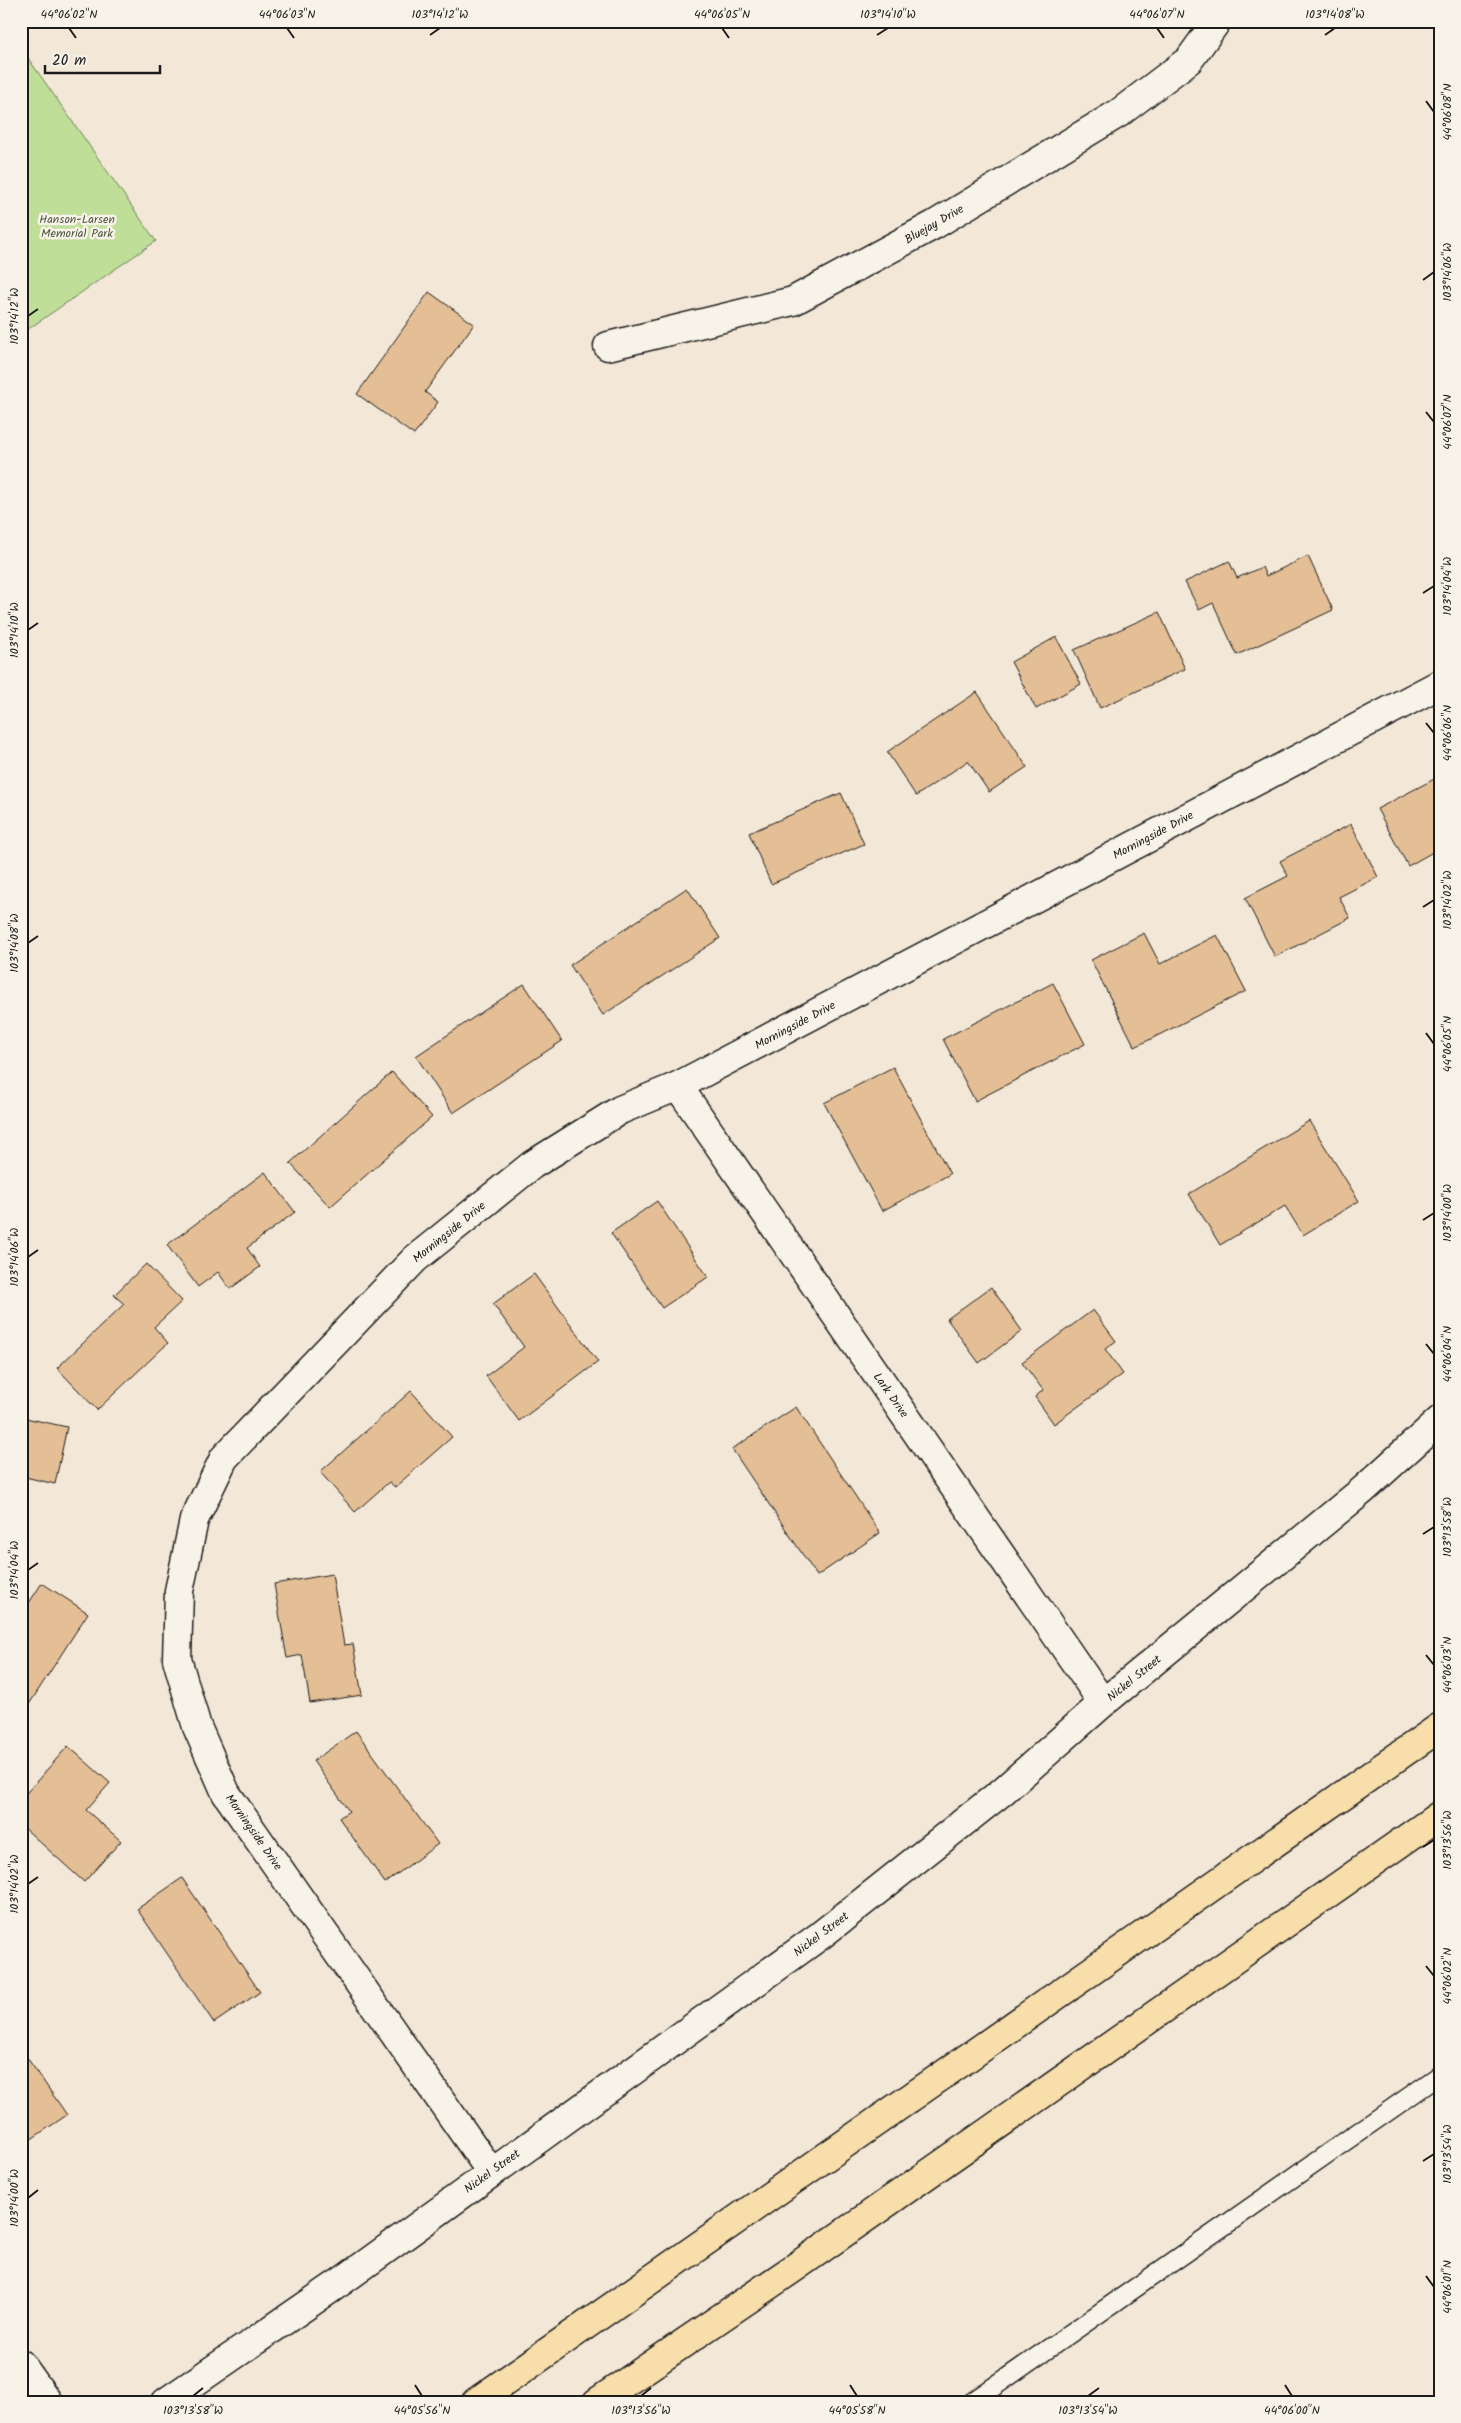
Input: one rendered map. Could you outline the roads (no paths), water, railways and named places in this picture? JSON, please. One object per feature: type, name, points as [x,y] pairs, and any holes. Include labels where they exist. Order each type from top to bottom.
[{"type":"highway","points":[[476,2402],[1440,1727]]},
{"type":"highway","points":[[597,2402],[794,2268],[1440,1815]]},
{"type":"street","name":"Bluejay Drive","points":[[608,346],[794,301],[934,224],[1119,113],[1189,60],[1217,21]]},
{"type":"street","name":"Morningside Drive","points":[[491,2172],[226,1793],[197,1728],[177,1658],[179,1591],[194,1520],[224,1458],[415,1259],[532,1165],[620,1110],[678,1086],[1440,684]]},
{"type":"street","name":"Lark Drive","points":[[678,1086],[1103,1703]]},
{"type":"street","name":"Nickel Street","points":[[166,2402],[342,2281],[821,1935],[1003,1791],[1103,1703],[1363,1490],[1440,1420]]},
{"type":"street","points":[[21,2364],[48,2402]]},
{"type":"lane","points":[[972,2402],[1440,2075]]},
{"type":"park label","name":"Hanson-Larsen Memorial Park","points":[[77,226]]}]
